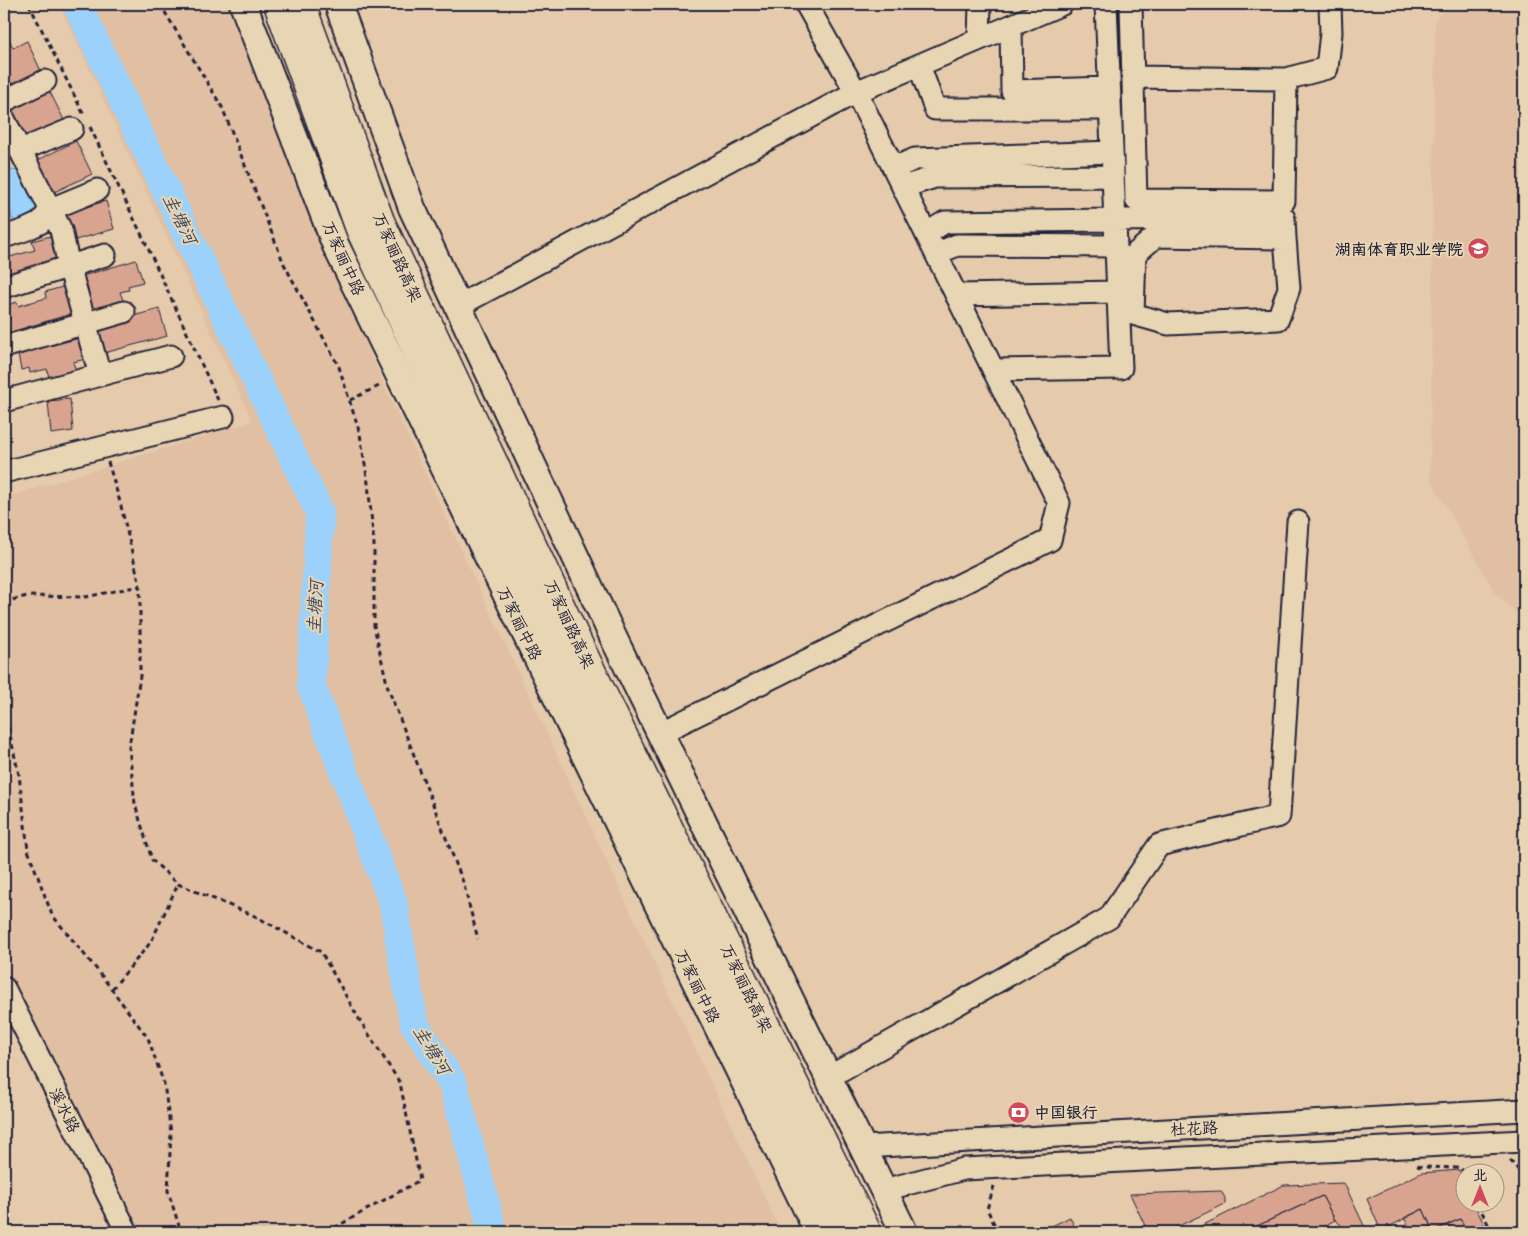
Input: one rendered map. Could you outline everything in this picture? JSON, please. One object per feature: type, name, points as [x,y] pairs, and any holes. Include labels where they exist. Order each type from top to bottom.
[{"type":"highway","name":"万家丽路高架","points":[[278,4],[360,229],[564,665],[842,1232]]},
{"type":"highway","name":"万家丽路高架","points":[[301,4],[380,221],[588,664],[867,1232]]},
{"type":"main road","name":"万家丽中路","points":[[243,4],[336,246],[818,1232]]},
{"type":"main road","points":[[338,4],[412,208],[615,641],[904,1232]]},
{"type":"street","points":[[660,733],[1050,540],[1059,503],[856,92],[806,4]]},
{"type":"street","points":[[979,39],[980,4]]},
{"type":"street","points":[[458,306],[856,92],[1062,4]]},
{"type":"street","points":[[993,370],[1121,368],[1106,4]]},
{"type":"street","points":[[1131,4],[1136,200],[1285,219]]},
{"type":"street","points":[[1133,77],[1286,79],[1327,68],[1331,33],[1330,4]]},
{"type":"street","points":[[1011,26],[1013,100]]},
{"type":"street","points":[[919,65],[935,110],[1013,100],[1110,99]]},
{"type":"street","points":[[1285,219],[1156,236],[1135,254],[1133,314],[1168,324],[1278,319],[1289,288],[1285,219],[1286,79]]},
{"type":"street","points":[[4,101],[45,81]]},
{"type":"street","points":[[4,118],[60,230],[100,375]]},
{"type":"street","points":[[20,150],[72,129]]},
{"type":"street","points":[[894,168],[915,159],[1112,152]]},
{"type":"street","points":[[903,187],[935,177],[1113,176]]},
{"type":"street","points":[[4,237],[40,223],[51,209],[97,190]]},
{"type":"street","points":[[926,234],[945,222],[1285,219]]},
{"type":"street","points":[[936,254],[957,245],[1116,246]]},
{"type":"street","points":[[4,286],[105,255]]},
{"type":"street","points":[[956,295],[1118,292]]},
{"type":"street","points":[[4,347],[124,312]]},
{"type":"street","points":[[4,401],[171,356]]},
{"type":"street","points":[[4,472],[223,417]]},
{"type":"street","points":[[829,1077],[1110,918],[1159,845],[1279,816],[1298,522]]},
{"type":"street","name":"溪水路","points":[[4,988],[127,1232]]},
{"type":"street","name":"杜花路","points":[[863,1147],[1524,1110]]},
{"type":"street","name":"杜花路","points":[[884,1190],[964,1169],[1524,1141]]},
{"type":"path","points":[[28,4],[147,246],[224,411],[223,417]]},
{"type":"path","points":[[160,4],[222,107],[284,264],[340,367],[360,434],[368,483],[374,544],[374,626],[388,688],[463,882],[478,939]]},
{"type":"path","points":[[350,400],[400,375]]},
{"type":"path","points":[[103,447],[120,502],[140,586],[140,676],[129,747],[135,804],[152,860],[178,884],[255,916],[321,952],[359,1019],[400,1082],[420,1180],[327,1232]]},
{"type":"path","points":[[4,602],[27,596],[84,597],[140,586]]},
{"type":"path","points":[[4,709],[19,775],[28,850],[52,915],[112,989],[148,1038],[164,1084],[172,1133],[168,1192],[181,1232]]},
{"type":"path","points":[[112,989],[151,942],[178,884]]},
{"type":"path","points":[[996,1180],[987,1209],[998,1232]]},
{"type":"path","points":[[1483,1214],[1492,1232]]},
{"type":"shaded area","points":[[59,4],[226,4],[381,379],[781,1232],[118,1232],[4,990],[4,498],[252,421]]},
{"type":"shaded area","name":"湖南体育职业学院","points":[[1449,4],[1524,4],[1524,619],[1495,593],[1430,478],[1435,20]]},
{"type":"water","points":[[9,170],[21,171],[37,203],[36,213],[19,222],[12,219],[10,209],[4,204],[4,172]]},
{"type":"building","points":[[4,28],[13,48],[27,41],[41,71],[4,88]]},
{"type":"building","points":[[49,90],[64,120],[21,140],[6,110]]},
{"type":"building","points":[[4,130],[13,148],[4,153]]},
{"type":"building","points":[[76,141],[92,174],[50,194],[34,162]]},
{"type":"building","points":[[106,201],[114,229],[72,241],[64,213]]},
{"type":"building","points":[[54,235],[62,263],[4,280],[4,251],[6,258],[35,250],[32,241]]},
{"type":"building","points":[[136,260],[143,282],[128,286],[129,290],[120,292],[124,303],[87,314],[76,278]]},
{"type":"building","points":[[66,286],[74,313],[4,334],[4,306],[17,302],[18,306],[46,298],[45,292]]},
{"type":"building","points":[[159,309],[167,336],[104,353],[96,326]]},
{"type":"building","points":[[80,338],[86,359],[73,362],[76,371],[50,382],[47,369],[30,373],[29,368],[21,370],[18,354]]},
{"type":"building","points":[[70,399],[73,431],[51,434],[48,401]]},
{"type":"building","points":[[1456,1170],[1456,1214],[1479,1214],[1488,1232],[1468,1232],[1460,1219],[1433,1231],[1423,1209],[1381,1231],[1367,1199],[1421,1173]]},
{"type":"building","points":[[1344,1183],[1367,1232],[1344,1232],[1322,1196],[1244,1232],[1189,1232],[1284,1185]]},
{"type":"building","points":[[1221,1191],[1225,1198],[1225,1204],[1166,1232],[1148,1232],[1130,1194]]},
{"type":"building","points":[[1322,1196],[1335,1220],[1316,1232],[1244,1232]]},
{"type":"building","points":[[1423,1209],[1433,1231],[1460,1219],[1468,1232],[1412,1232],[1404,1218]]},
{"type":"building","points":[[1070,1217],[1077,1232],[1040,1232]]},
{"type":"waterway","name":"圭塘河","points":[[77,4],[320,513],[311,685],[393,902],[414,1023],[453,1084],[493,1232]]},
{"type":"place","name":"湖南体育职业学院","points":[[1479,249]]},
{"type":"place","name":"中国银行","points":[[1018,1112]]}]
